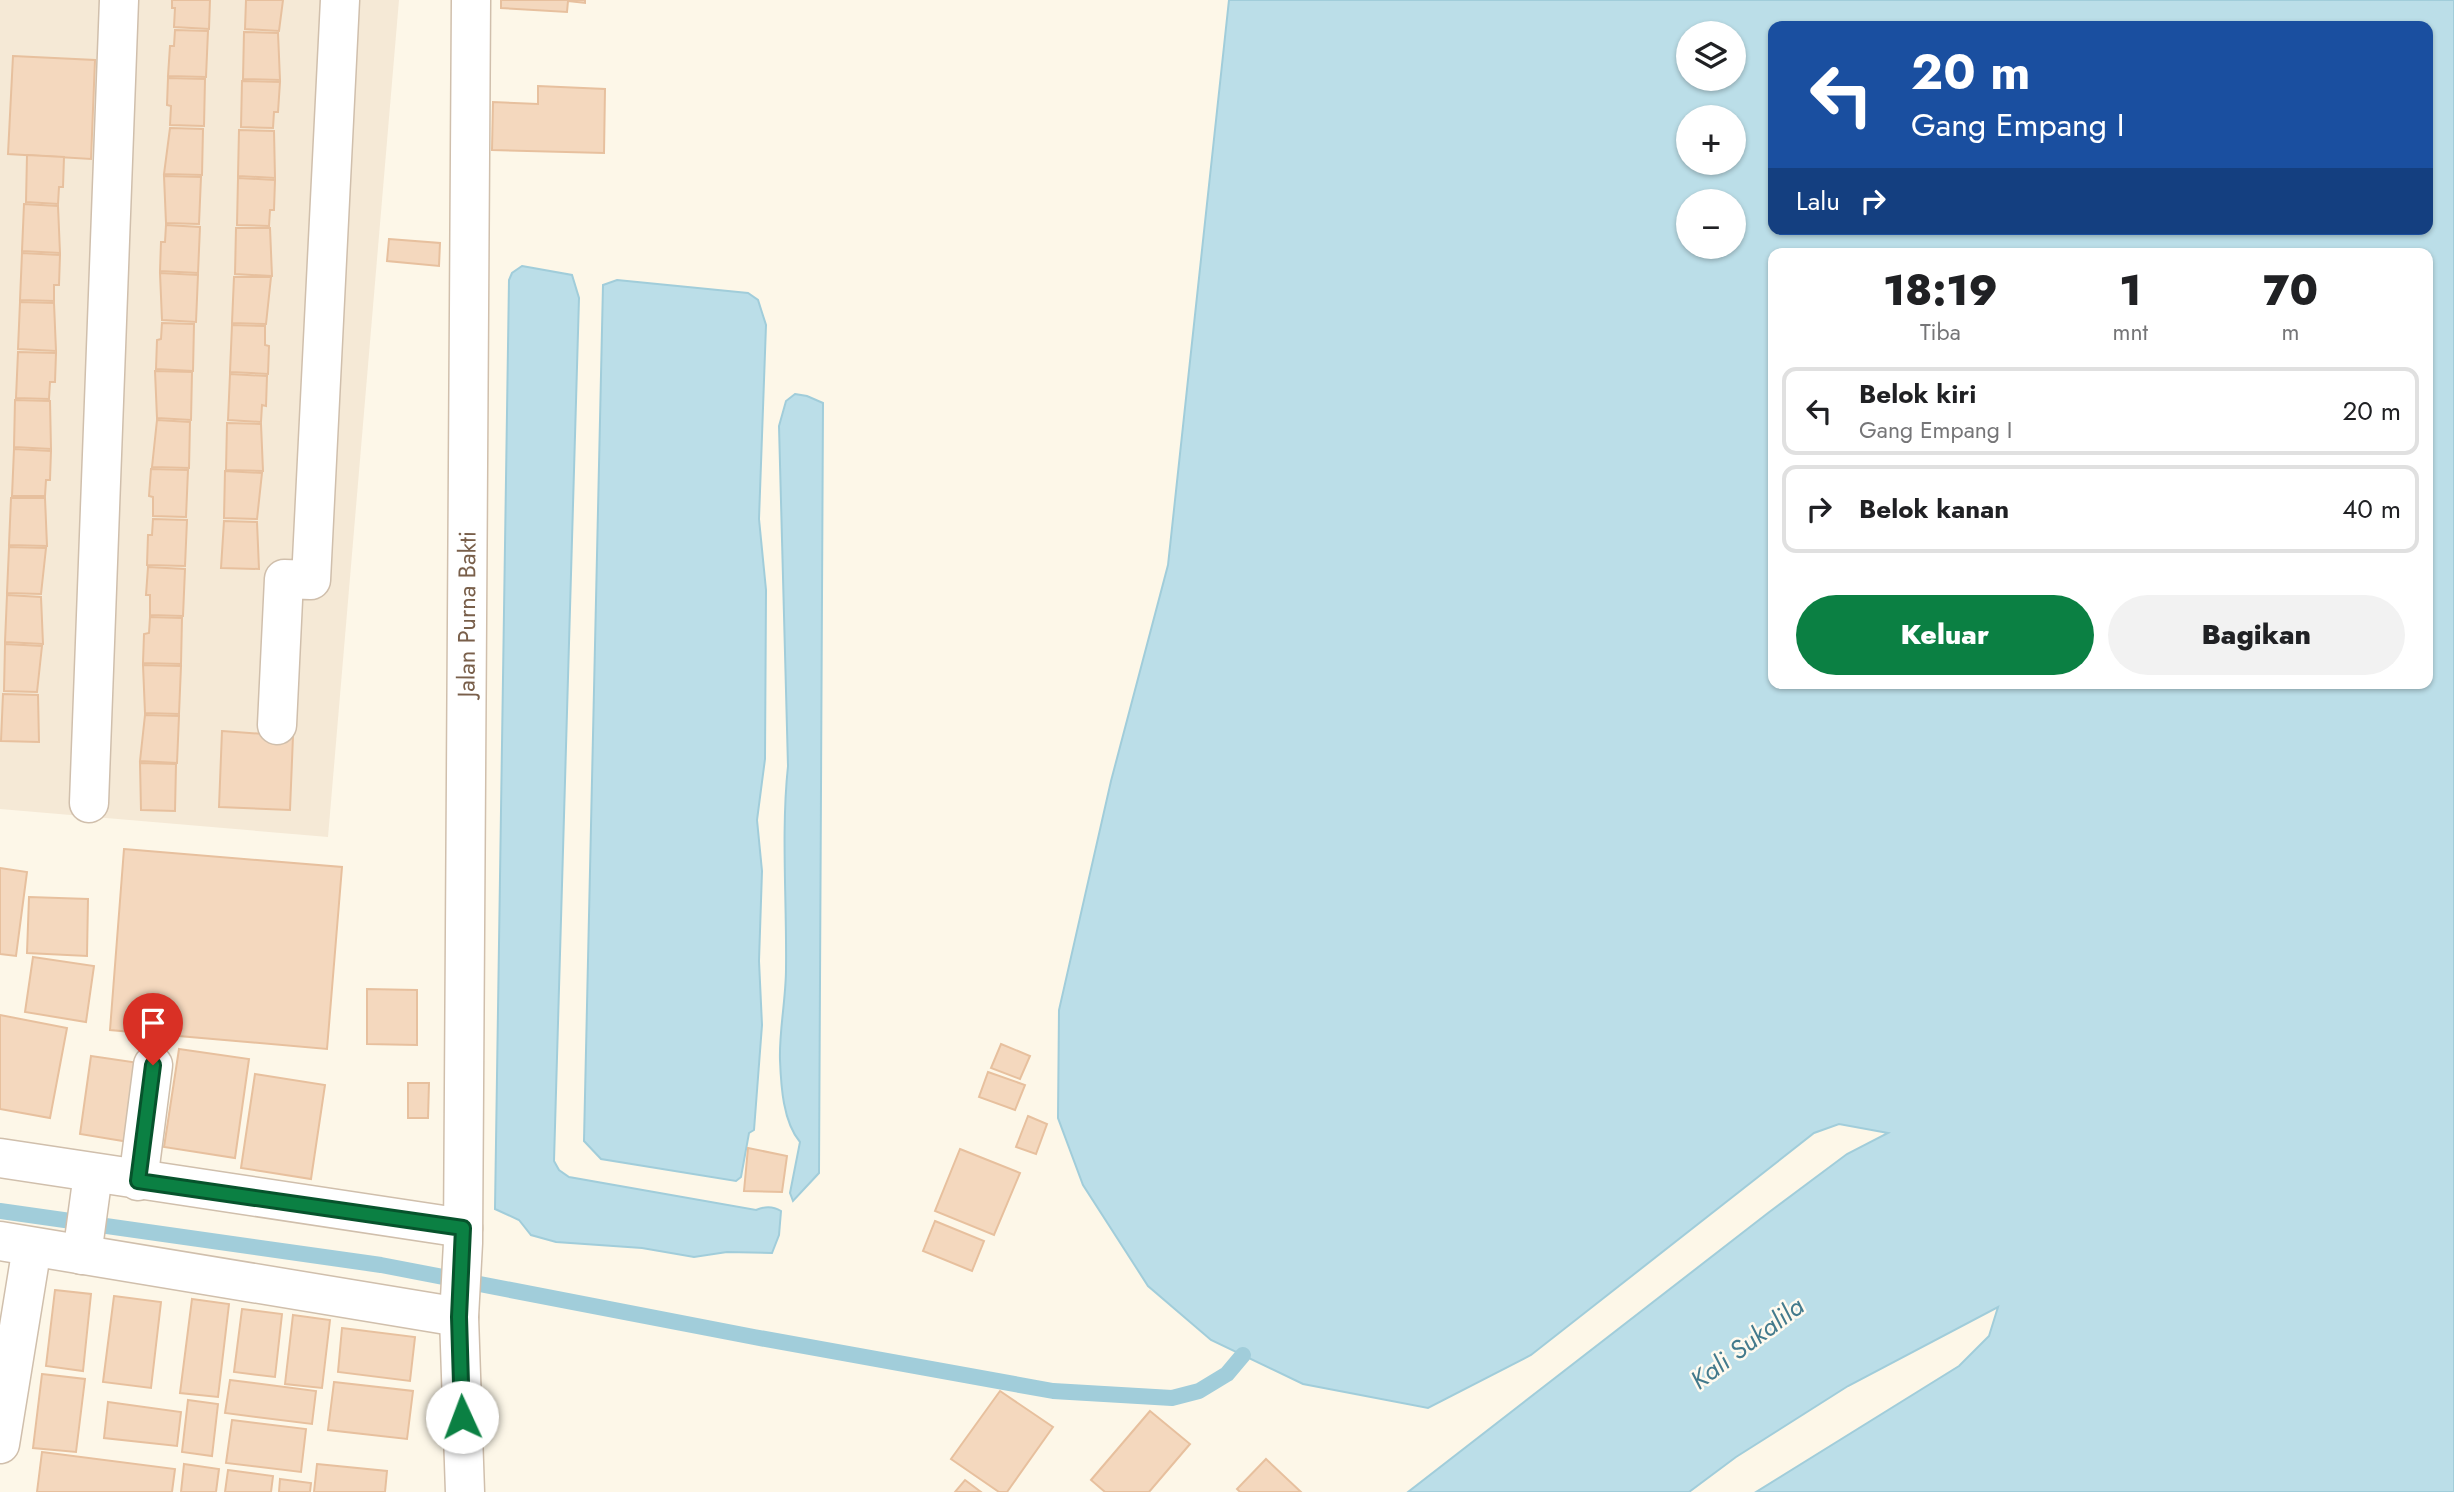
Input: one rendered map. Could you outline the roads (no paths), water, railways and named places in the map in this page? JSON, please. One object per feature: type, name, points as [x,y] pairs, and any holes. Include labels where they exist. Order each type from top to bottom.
[{"type":"street","points":[[89,803],[119,0]]},
{"type":"street","points":[[278,725],[284,579],[311,580],[340,0]]},
{"type":"street","name":"Jalan Purna Bakti","points":[[465,1492],[460,1312],[463,1236],[471,0]]},
{"type":"street","points":[[138,1181],[153,1065]]},
{"type":"street","points":[[0,1158],[92,1178],[138,1181],[463,1236]]},
{"type":"street","points":[[84,1243],[92,1178]]},
{"type":"street","points":[[0,1444],[16,1244],[84,1243],[460,1312]]},
{"type":"water","name":"Kali Sukalila","points":[[1229,0],[2454,0],[2454,1492],[1756,1492],[1959,1366],[1989,1336],[1998,1307],[1848,1386],[1736,1457],[1689,1492],[1408,1492],[1768,1213],[1847,1154],[1888,1133],[1839,1124],[1814,1133],[1531,1355],[1428,1408],[1303,1384],[1211,1340],[1148,1286],[1083,1185],[1058,1118],[1059,1010],[1111,781],[1168,565]]},
{"type":"water","points":[[522,266],[572,275],[579,298],[554,1161],[559,1170],[569,1177],[756,1210],[769,1207],[778,1209],[781,1211],[779,1235],[772,1253],[727,1252],[694,1257],[642,1248],[556,1242],[531,1235],[519,1220],[495,1209],[509,280],[512,273]]},
{"type":"water","points":[[617,280],[748,293],[758,300],[766,325],[759,519],[766,590],[765,759],[757,820],[762,871],[759,961],[762,1025],[754,1130],[749,1133],[741,1177],[736,1181],[601,1159],[584,1141],[603,285]]},
{"type":"water","points":[[795,394],[823,403],[819,1173],[793,1201],[790,1193],[800,1142],[786,1114],[780,1060],[786,980],[785,842],[788,766],[779,426],[786,401]]},
{"type":"waterway","points":[[0,1211],[381,1265],[1053,1391],[1172,1398],[1199,1391],[1227,1374],[1243,1355]]}]
